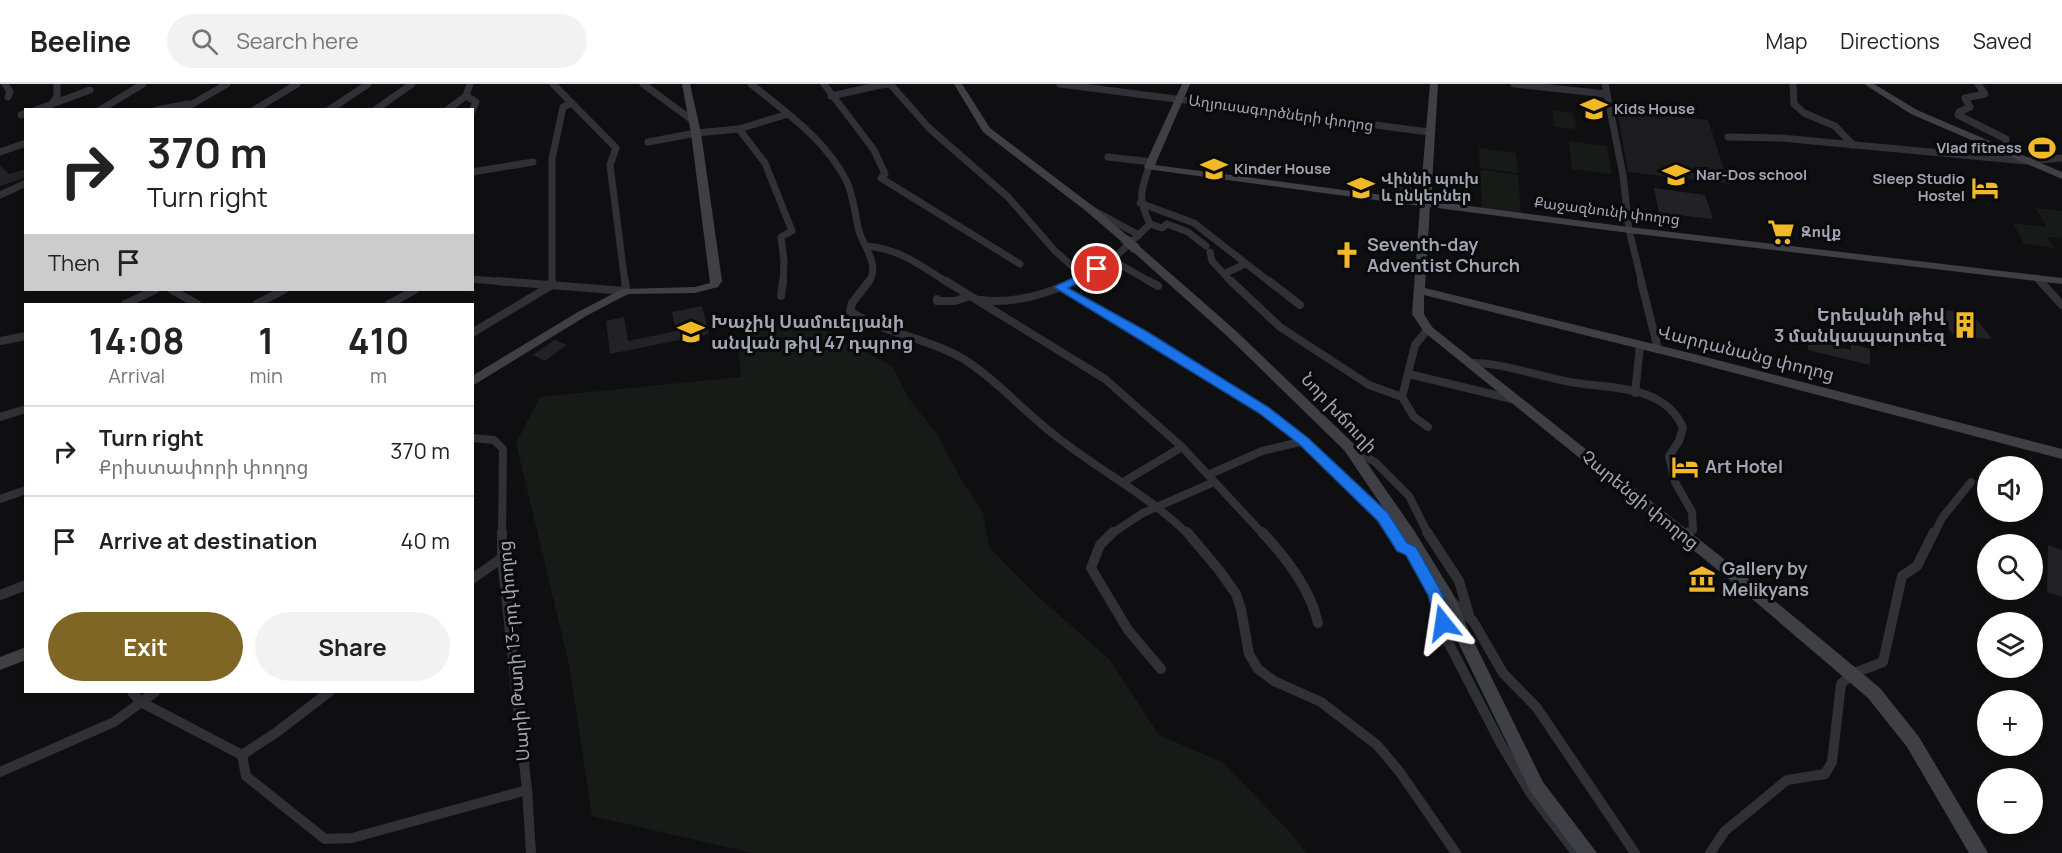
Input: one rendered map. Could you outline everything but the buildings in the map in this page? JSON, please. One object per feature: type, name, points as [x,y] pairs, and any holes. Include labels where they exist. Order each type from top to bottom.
[{"type":"street","points":[[5,84],[10,92],[8,97]]},
{"type":"street","points":[[51,104],[57,96],[57,84]]},
{"type":"street","points":[[103,108],[143,84]]},
{"type":"street","points":[[185,108],[227,84]]},
{"type":"street","points":[[257,108],[297,84]]},
{"type":"street","points":[[332,108],[368,84]]},
{"type":"street","points":[[378,108],[412,84]]},
{"type":"street","points":[[450,108],[466,96],[470,84]]},
{"type":"street","points":[[552,84],[616,148],[610,165],[626,291]]},
{"type":"street","points":[[643,84],[692,120]]},
{"type":"street","points":[[474,279],[626,291],[695,290],[714,285],[716,281],[696,133],[686,84]]},
{"type":"street","points":[[751,84],[813,134],[823,152],[846,181],[853,199],[860,234],[868,246],[873,274],[852,303],[850,311],[869,323],[966,361],[1055,436],[1125,481],[1185,529],[1232,588],[1243,614],[1247,651],[1256,669],[1272,680],[1326,705],[1363,733],[1391,761],[1456,853]]},
{"type":"street","points":[[824,84],[831,96],[876,150],[885,174],[881,178],[1020,264]]},
{"type":"street","points":[[831,96],[885,84],[897,89],[929,128],[1008,198],[1055,251],[1083,276]]},
{"type":"street","name":"Նոր խճուղի","points":[[958,84],[986,130],[1134,241],[1348,447],[1416,553],[1464,638],[1537,786],[1588,853]]},
{"type":"street","name":"Աղյուսագործների փողոց","points":[[1060,84],[1094,86],[1430,132]]},
{"type":"street","points":[[1186,84],[1141,189],[1140,203],[1150,224],[1161,228],[1167,224],[1188,232],[1208,249],[1212,261],[1240,291],[1264,310],[1280,327],[1369,385],[1402,397],[1414,417],[1428,427]]},
{"type":"street","points":[[1402,397],[1415,345],[1428,329],[1418,314],[1434,84]]},
{"type":"street","points":[[1514,84],[1606,94]]},
{"type":"street","points":[[1605,84],[1623,175],[1629,230],[1658,349]]},
{"type":"street","points":[[1792,84],[1794,104],[1803,113],[1835,126],[1853,145]]},
{"type":"street","points":[[1869,84],[1914,112],[2062,176]]},
{"type":"street","points":[[1978,84],[1985,94],[1965,98],[1970,107],[1959,112],[1958,115],[1969,122],[1995,131],[2006,139],[2006,146],[2000,149]]},
{"type":"street","points":[[41,108],[90,90]]},
{"type":"street","points":[[466,96],[476,102],[473,108]]},
{"type":"street","points":[[167,108],[193,103]]},
{"type":"street","points":[[552,285],[552,159],[564,107],[572,103]]},
{"type":"street","points":[[648,142],[696,133],[739,129],[788,114]]},
{"type":"street","points":[[739,129],[765,163],[792,231],[781,237],[780,241],[785,255],[781,296]]},
{"type":"street","points":[[1728,137],[1770,140],[1781,138],[2028,161],[2062,158]]},
{"type":"street","points":[[0,152],[24,144]]},
{"type":"street","points":[[1108,157],[1150,164]]},
{"type":"street","points":[[474,172],[532,162]]},
{"type":"street","name":"Քաջազնունի փողոց","points":[[1150,164],[1629,230],[2062,281]]},
{"type":"street","points":[[0,195],[24,184]]},
{"type":"street","points":[[1140,203],[1194,223],[1300,305]]},
{"type":"street","points":[[937,298],[945,302],[974,297],[991,303],[1060,287],[1112,260],[1150,224]]},
{"type":"street","points":[[868,246],[896,251],[974,297],[997,314],[1105,380],[1182,447],[1277,549],[1293,569],[1315,610],[1318,623]]},
{"type":"street","points":[[1112,260],[1158,286]]},
{"type":"street","points":[[1224,274],[1245,264]]},
{"type":"street","points":[[2037,278],[2062,305]]},
{"type":"street","points":[[474,332],[552,285]]},
{"type":"street","points":[[1060,287],[1142,334],[1264,410],[1304,441],[1383,517],[1402,547],[1416,553]]},
{"type":"street","name":"Վարդանանց փողոց","points":[[1419,290],[1658,349],[2062,454]]},
{"type":"street","points":[[127,303],[153,291]]},
{"type":"street","points":[[174,291],[195,303]]},
{"type":"street","points":[[258,303],[282,291]]},
{"type":"street","points":[[391,303],[412,291]]},
{"type":"street","points":[[474,381],[582,314],[626,291]]},
{"type":"street","name":"Չարենցի փողոց","points":[[1428,329],[1684,535],[1874,693],[1913,742],[1979,853]]},
{"type":"street","points":[[0,341],[24,336]]},
{"type":"street","points":[[1635,393],[1640,345]]},
{"type":"street","points":[[1471,363],[1492,362],[1573,382],[1589,383],[1635,393],[1653,398],[1674,412],[1683,428],[1679,441],[1669,456],[1676,483],[1688,499],[1695,523],[1693,530],[1684,535]]},
{"type":"street","points":[[1409,374],[1506,400],[1516,400]]},
{"type":"street","points":[[0,417],[24,410]]},
{"type":"street","name":"Սարի Թաղի 13-րդ փողոց","points":[[474,438],[499,442],[503,448],[502,558],[527,790],[531,853]]},
{"type":"street","points":[[1161,669],[1128,630],[1091,568],[1104,540],[1157,506],[1262,451],[1304,441]]},
{"type":"street","points":[[1125,481],[1182,447]]},
{"type":"street","points":[[1348,447],[1375,462],[1409,496],[1425,530],[1459,581],[1470,617],[1503,673],[1537,708],[1635,853]]},
{"type":"street","points":[[1710,853],[1725,831],[1787,780],[1825,774],[1832,762],[1841,684],[1852,674],[1883,662],[1902,576],[1917,566],[1942,518],[1971,482]]},
{"type":"street","points":[[0,499],[24,491]]},
{"type":"street","points":[[474,578],[502,558]]},
{"type":"street","points":[[0,595],[24,586]]},
{"type":"street","points":[[1444,603],[1470,617]]},
{"type":"street","points":[[1444,603],[1445,636],[1502,744],[1531,794],[1576,853]]},
{"type":"street","points":[[0,664],[24,654]]},
{"type":"street","points":[[133,693],[141,702],[242,755]]},
{"type":"street","points":[[0,772],[114,722],[154,693]]},
{"type":"street","points":[[242,755],[277,732],[327,693]]},
{"type":"street","points":[[242,755],[246,776],[325,839],[352,838],[527,790]]},
{"type":"shaded area","points":[[1552,110],[1573,113],[1577,129],[1555,127]]},
{"type":"shaded area","points":[[1617,110],[1708,120],[1729,184],[1628,172]]},
{"type":"shaded area","points":[[1569,141],[1607,146],[1612,174],[1572,169]]},
{"type":"shaded area","points":[[1479,148],[1516,153],[1518,173],[1480,168]]},
{"type":"shaded area","points":[[1480,171],[1518,175],[1521,214],[1482,209]]},
{"type":"shaded area","points":[[2035,208],[2062,211],[2062,238],[2048,237],[2054,248],[2024,244],[2013,223],[2047,227]]},
{"type":"shaded area","points":[[761,317],[798,318],[892,366],[907,396],[938,436],[961,479],[983,513],[989,547],[1034,593],[1109,659],[1159,735],[1222,762],[1289,831],[1306,853],[752,853],[592,816],[569,664],[516,443],[540,397],[741,377],[738,343]]},
{"type":"place","name":"Kids House","points":[[1594,109]]},
{"type":"place","name":"Vlad fitness","points":[[2042,148]]},
{"type":"place","name":"Kinder House","points":[[1214,169]]},
{"type":"place","name":"Nar-Dos school","points":[[1676,175]]},
{"type":"place","name":"Վիննի պուխ և ընկերներ","points":[[1361,188]]},
{"type":"place","name":"Sleep Studio Hostel","points":[[1985,188]]},
{"type":"place","name":"Զովք","points":[[1781,232]]},
{"type":"place","name":"Seventh-day Adventist Church","points":[[1347,255]]},
{"type":"place","name":"Երեվանի թիվ 3 մանկապարտեզ","points":[[1965,325]]},
{"type":"place","name":"Խաչիկ Սամուելյանի անվան թիվ 47 դպրոց","points":[[691,332]]},
{"type":"place","name":"Art Hotel","points":[[1685,467]]},
{"type":"place","name":"Gallery by Melikyans","points":[[1702,579]]},
{"type":"route","points":[[1097,269],[1060,287],[1142,334],[1185,363],[1264,410],[1304,441],[1335,474],[1359,493],[1383,517],[1402,547],[1411,551],[1436,595],[1443,623]]}]
